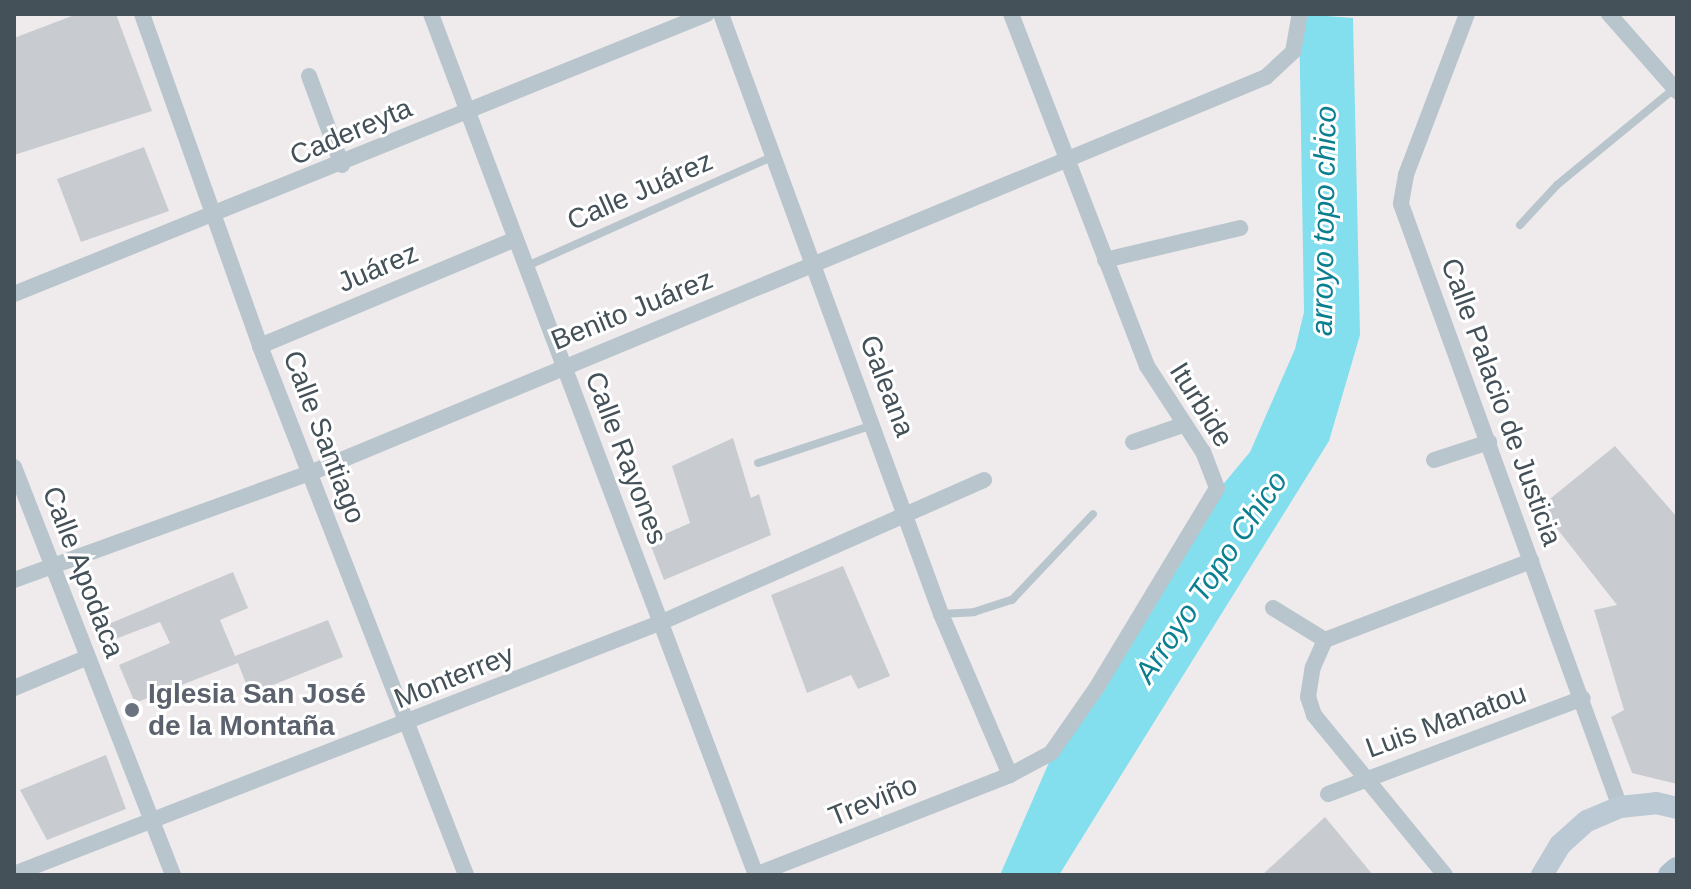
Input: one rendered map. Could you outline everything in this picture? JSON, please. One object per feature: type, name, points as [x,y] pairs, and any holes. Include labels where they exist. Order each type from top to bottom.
[{"type":"main road","points":[[1670,875],[1677,869]]},
{"type":"street","name":"Calle Santiago","points":[[142,14],[260,346],[466,875]]},
{"type":"street","name":"Calle Rayones","points":[[431,14],[756,875]]},
{"type":"street","name":"Cadereyta","points":[[14,294],[214,217],[707,14]]},
{"type":"street","name":"Galeana","points":[[721,14],[772,157],[909,515],[941,614],[1010,775]]},
{"type":"street","name":"Iturbide","points":[[1010,775],[1051,753],[1063,739],[1217,488],[1213,473],[1147,366],[1011,14]]},
{"type":"street","name":"Benito Juárez","points":[[14,580],[310,473],[1266,77],[1293,52],[1300,14]]},
{"type":"street","name":"Calle Palacio de Justicia","points":[[1467,14],[1406,175],[1401,204],[1583,698],[1620,807]]},
{"type":"street","points":[[1609,14],[1676,89]]},
{"type":"street","points":[[309,76],[342,165]]},
{"type":"street","points":[[1105,260],[1240,228]]},
{"type":"street","name":"Juárez","points":[[260,346],[516,239]]},
{"type":"street","points":[[1133,442],[1183,425]]},
{"type":"street","points":[[1434,460],[1489,442]]},
{"type":"street","name":"Calle Apodaca","points":[[14,467],[173,875]]},
{"type":"street","name":"Monterrey","points":[[14,874],[154,824],[662,622],[984,480]]},
{"type":"street","points":[[1445,875],[1309,706],[1308,687],[1325,640],[1531,561]]},
{"type":"street","points":[[1273,608],[1325,640]]},
{"type":"street","points":[[14,688],[88,657]]},
{"type":"street","name":"Luis Manatou","points":[[1328,794],[1583,698]]},
{"type":"street","name":"Treviño","points":[[756,875],[1010,775]]},
{"type":"street","points":[[1542,875],[1569,837],[1587,821],[1620,807],[1656,803],[1677,808]]},
{"type":"lane","points":[[1520,225],[1557,185],[1676,89]]},
{"type":"lane","name":"Calle Juárez","points":[[526,266],[772,157]]},
{"type":"lane","points":[[758,463],[874,425]]},
{"type":"lane","points":[[941,614],[974,612],[1012,600],[1093,514]]},
{"type":"water","points":[[1299,14],[1353,18],[1360,335],[1329,441],[1059,875],[1000,875],[1054,751],[1210,500],[1250,452],[1295,349],[1304,312]]},
{"type":"building","points":[[77,14],[116,14],[152,111],[14,155],[14,38]]},
{"type":"building","points":[[144,147],[169,211],[81,242],[57,179]]},
{"type":"building","points":[[733,438],[751,498],[759,494],[771,535],[664,580],[649,541],[690,523],[672,466]]},
{"type":"building","points":[[1615,446],[1677,517],[1677,784],[1632,773],[1611,717],[1624,710],[1594,610],[1617,605],[1540,507]]},
{"type":"building","points":[[843,566],[890,676],[858,689],[851,675],[807,693],[771,595]]},
{"type":"building","points":[[233,572],[248,608],[220,620],[235,656],[328,620],[343,657],[250,694],[238,663],[135,703],[119,665],[170,643],[160,622],[110,641],[104,626]]},
{"type":"building","points":[[106,755],[126,809],[47,840],[20,790]]},
{"type":"building","points":[[1325,817],[1373,875],[1262,875]]},
{"type":"place","name":"Iglesia San José de la Montaña","points":[[132,710]]},
{"type":"water label","name":"arroyo topo chico","points":[[1324,221]]},
{"type":"water label","name":"Arroyo Topo Chico","points":[[1211,577]]}]
